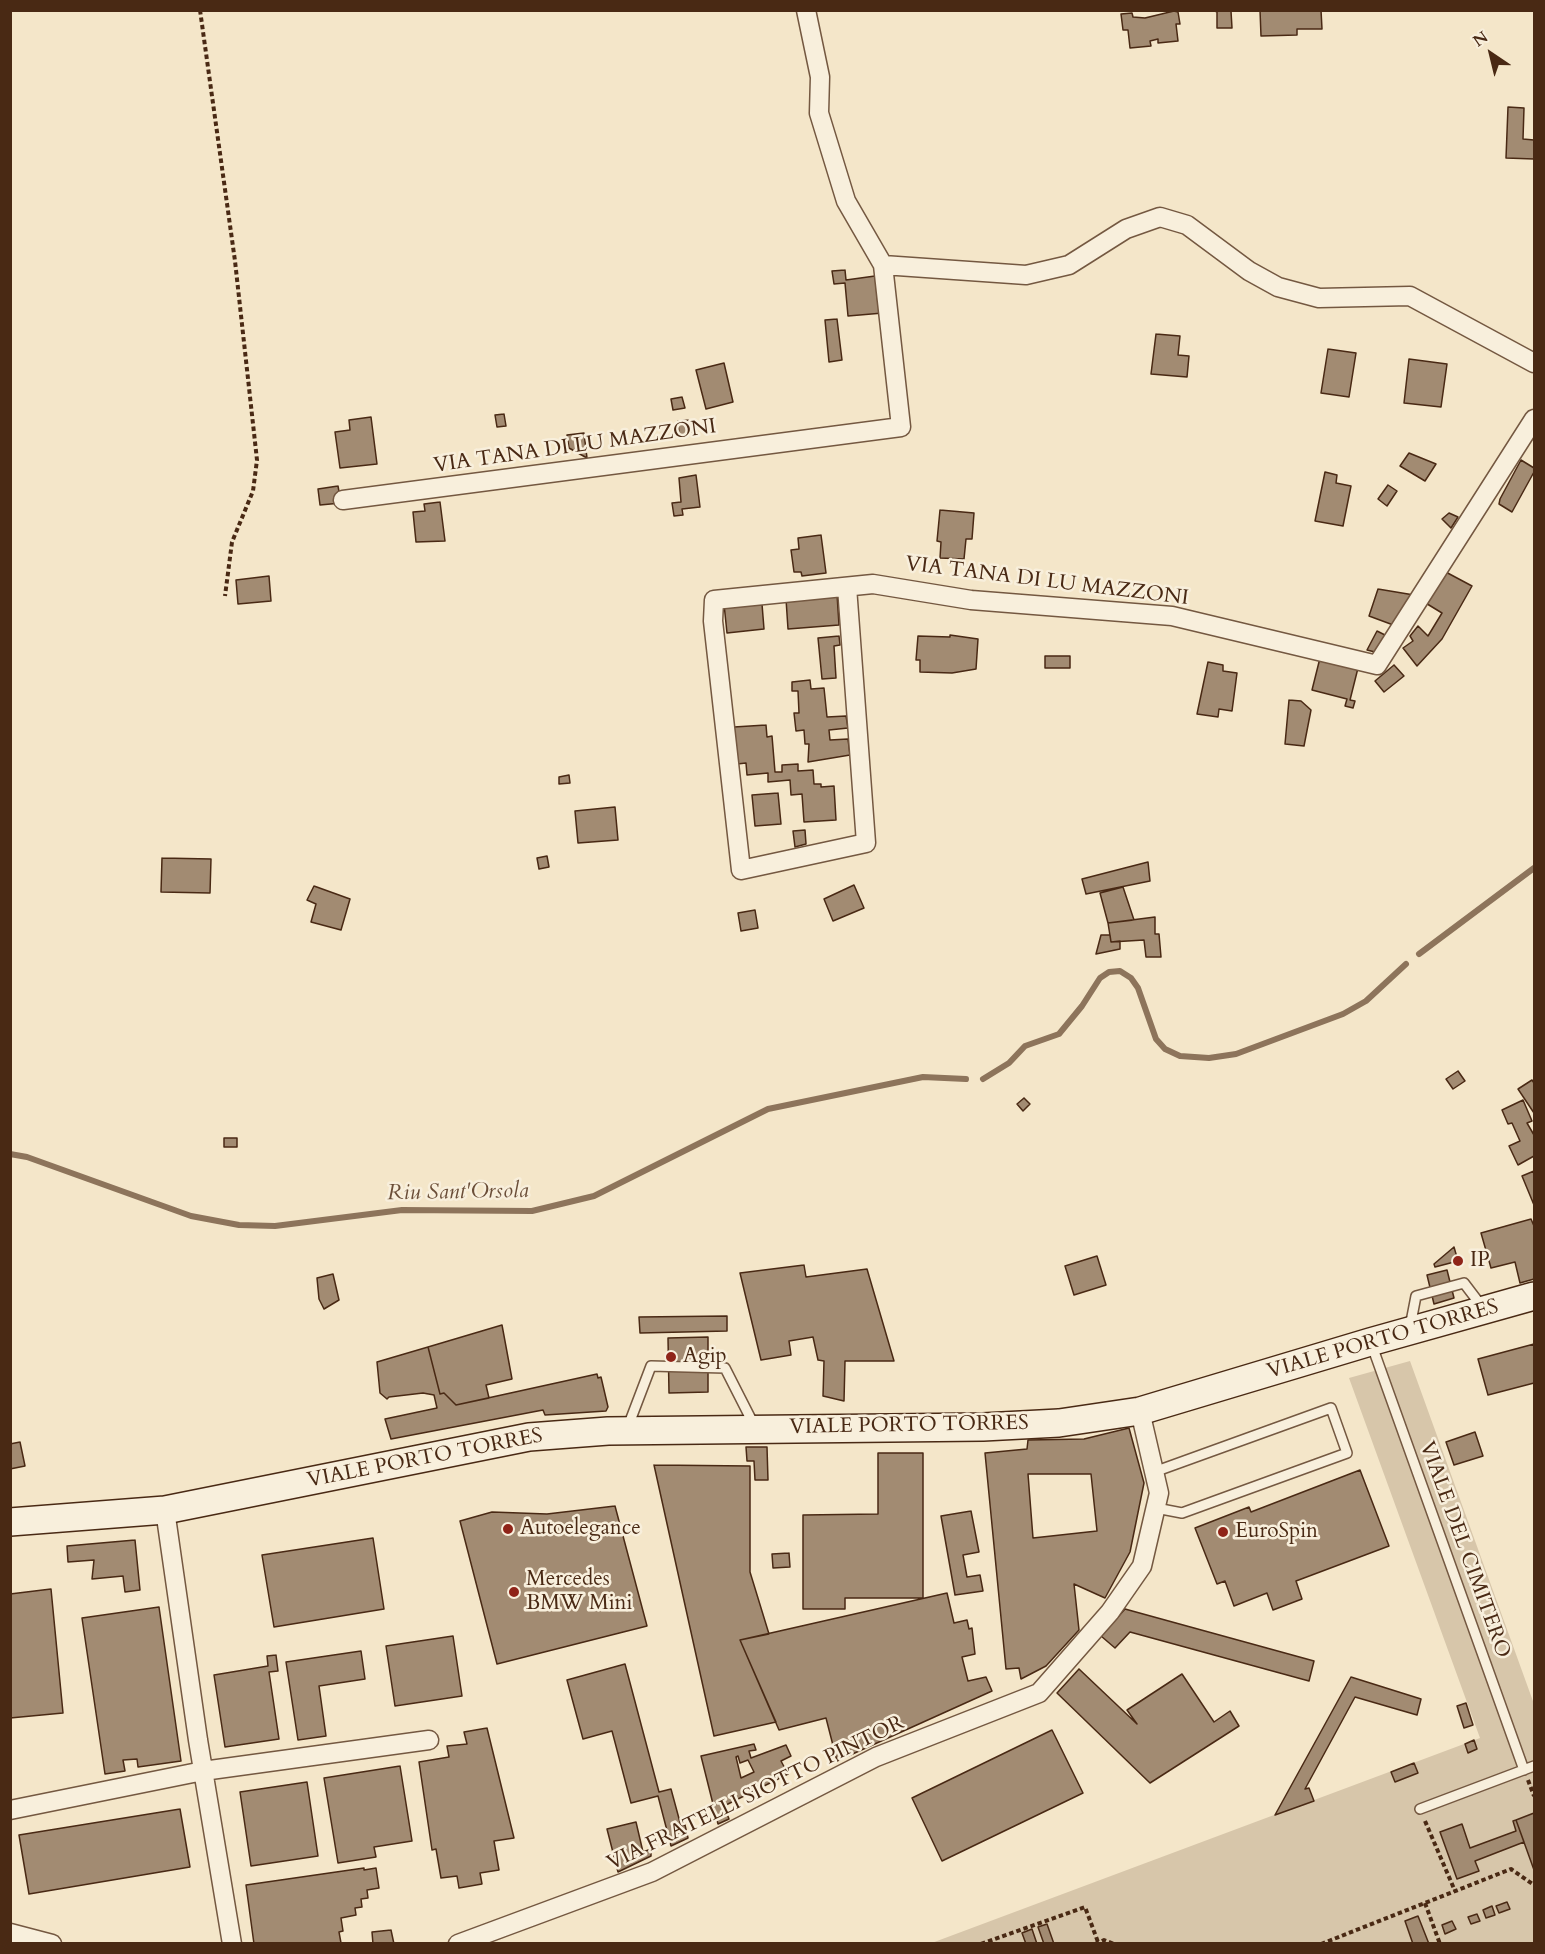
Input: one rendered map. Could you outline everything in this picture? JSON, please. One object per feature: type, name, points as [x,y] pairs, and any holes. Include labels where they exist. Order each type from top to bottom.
[{"type":"main road","name":"VIALE PORTO TORRES","points":[[10,1522],[165,1510],[529,1437],[626,1431],[983,1427],[1059,1422],[1140,1411],[1534,1296]]},
{"type":"main road","name":"VIALE PORTO TORRES","points":[[10,1503],[56,1503],[271,1488]]},
{"type":"street","name":"VIA TANA DI LU MAZZONI","points":[[344,500],[901,427],[883,265],[846,201],[819,113],[820,77],[806,10]]},
{"type":"street","points":[[883,265],[1026,275],[1069,265],[1126,229],[1160,217],[1187,225],[1249,271],[1278,287],[1319,298],[1410,296],[1534,363]]},
{"type":"street","name":"VIA TANA DI LU MAZZONI","points":[[847,587],[866,843],[741,870],[713,621],[714,600],[873,584],[971,600],[1172,616],[1377,665],[1534,418]]},
{"type":"street","name":"VIA FRATELLI SIOTTO PINTOR","points":[[458,1944],[652,1872],[876,1757],[1039,1693],[1110,1612],[1142,1566],[1159,1493],[1140,1411]]},
{"type":"street","points":[[165,1510],[203,1771],[232,1944]]},
{"type":"street","points":[[10,1809],[203,1771],[429,1740]]},
{"type":"street","points":[[10,1933],[52,1944]]},
{"type":"lane","name":"VIALE DEL CIMITERO","points":[[1370,1342],[1524,1770]]},
{"type":"lane","points":[[626,1431],[651,1366],[725,1368],[756,1430]]},
{"type":"lane","points":[[1154,1472],[1331,1408],[1347,1453],[1182,1513],[1155,1509]]},
{"type":"lane","points":[[1420,1809],[1534,1766]]},
{"type":"path","points":[[200,10],[235,261],[257,460],[253,491],[232,542],[225,596]]},
{"type":"path","points":[[1420,1809],[1455,1891]]},
{"type":"path","points":[[1321,1944],[1511,1869],[1534,1885]]},
{"type":"path","points":[[1425,1903],[1440,1944]]},
{"type":"path","points":[[981,1944],[1085,1907],[1096,1943],[1114,1944]]},
{"type":"shaded area","points":[[1410,1361],[1534,1704],[1534,1943],[929,1944],[1480,1738],[1349,1378]]},
{"type":"building","points":[[1260,10],[1321,10],[1322,29],[1297,29],[1297,35],[1261,36]]},
{"type":"building","points":[[1215,11],[1231,11],[1232,28],[1217,28],[1217,12]]},
{"type":"building","points":[[1178,12],[1180,24],[1176,24],[1178,41],[1158,43],[1158,39],[1150,41],[1151,46],[1130,48],[1128,30],[1123,30],[1121,14],[1132,13],[1133,17],[1145,18]]},
{"type":"building","points":[[1508,107],[1524,108],[1523,139],[1534,140],[1534,159],[1506,158]]},
{"type":"building","points":[[845,270],[846,280],[875,276],[878,304],[882,304],[883,313],[848,316],[845,283],[834,284],[832,271]]},
{"type":"building","points":[[837,319],[842,360],[829,362],[825,320]]},
{"type":"building","points":[[1156,334],[1180,336],[1178,355],[1189,356],[1187,377],[1151,374]]},
{"type":"building","points":[[1328,349],[1356,353],[1349,397],[1321,393]]},
{"type":"building","points":[[1409,359],[1447,364],[1441,407],[1404,403]]},
{"type":"building","points":[[724,363],[733,402],[706,409],[696,370]]},
{"type":"building","points":[[682,397],[685,408],[673,410],[671,399]]},
{"type":"building","points":[[504,414],[506,426],[497,427],[495,415]]},
{"type":"building","points":[[371,417],[377,464],[340,468],[335,432],[350,430],[349,420]]},
{"type":"building","points":[[690,420],[692,434],[679,435],[678,421]]},
{"type":"building","points":[[584,433],[587,458],[569,448],[567,435]]},
{"type":"building","points":[[1409,453],[1436,464],[1425,481],[1400,466]]},
{"type":"building","points":[[1521,460],[1534,468],[1534,472],[1512,512],[1499,504]]},
{"type":"building","points":[[1325,472],[1337,475],[1336,483],[1351,486],[1343,526],[1315,521]]},
{"type":"building","points":[[696,475],[700,507],[682,509],[683,515],[674,516],[672,503],[681,502],[679,478]]},
{"type":"building","points":[[1388,485],[1397,491],[1387,506],[1378,499]]},
{"type":"building","points":[[338,486],[341,503],[320,505],[318,489]]},
{"type":"building","points":[[440,502],[445,541],[416,542],[413,512],[425,511],[424,504]]},
{"type":"building","points":[[940,510],[974,513],[972,539],[966,539],[964,559],[940,558],[941,542],[937,541]]},
{"type":"building","points":[[1449,513],[1458,517],[1451,528],[1442,519]]},
{"type":"building","points":[[821,535],[826,573],[802,576],[801,572],[794,572],[791,550],[799,549],[798,538]]},
{"type":"building","points":[[1442,570],[1472,586],[1442,639],[1417,666],[1403,648],[1413,641],[1410,636],[1418,626],[1428,636],[1442,613],[1424,602]]},
{"type":"building","points":[[269,576],[271,601],[238,604],[236,580]]},
{"type":"building","points":[[1378,589],[1414,595],[1396,626],[1369,616]]},
{"type":"building","points":[[837,594],[839,625],[788,629],[786,599]]},
{"type":"building","points":[[759,601],[759,605],[762,604],[764,629],[727,633],[724,604]]},
{"type":"building","points":[[1377,631],[1389,637],[1375,652],[1367,650]]},
{"type":"building","points":[[950,635],[978,639],[976,669],[952,673],[920,672],[920,660],[916,660],[918,636],[950,637]]},
{"type":"building","points":[[839,636],[840,645],[834,646],[836,678],[822,679],[818,638]]},
{"type":"building","points":[[1045,656],[1070,656],[1070,668],[1045,668]]},
{"type":"building","points":[[1320,658],[1358,668],[1350,700],[1355,701],[1353,708],[1345,706],[1347,699],[1312,690]]},
{"type":"building","points":[[1208,662],[1223,665],[1223,671],[1237,673],[1232,711],[1219,709],[1218,717],[1197,714]]},
{"type":"building","points":[[1394,665],[1404,676],[1384,692],[1375,681]]},
{"type":"building","points":[[810,680],[811,689],[824,688],[827,717],[846,716],[848,728],[829,730],[830,740],[848,739],[850,755],[808,762],[809,744],[805,744],[804,730],[796,731],[794,713],[799,713],[798,691],[792,691],[792,682]]},
{"type":"building","points":[[1289,700],[1301,701],[1311,710],[1304,746],[1285,744]]},
{"type":"building","points":[[766,725],[767,737],[772,736],[775,772],[782,772],[782,765],[798,764],[798,771],[813,770],[814,784],[821,784],[821,787],[834,786],[836,820],[804,822],[802,794],[791,795],[790,780],[768,782],[768,773],[747,775],[746,763],[737,764],[734,727]]},
{"type":"building","points":[[569,775],[570,783],[559,784],[559,777]]},
{"type":"building","points":[[778,793],[781,824],[755,826],[752,795]]},
{"type":"building","points":[[615,807],[618,840],[578,843],[575,811]]},
{"type":"building","points":[[805,830],[806,844],[795,847],[793,831]]},
{"type":"building","points":[[547,856],[549,867],[539,869],[537,858]]},
{"type":"building","points":[[162,858],[211,859],[210,893],[161,892]]},
{"type":"building","points":[[1148,862],[1150,881],[1086,894],[1082,879]]},
{"type":"building","points":[[854,885],[864,908],[833,921],[824,899]]},
{"type":"building","points":[[314,886],[350,899],[341,930],[311,922],[316,904],[307,900]]},
{"type":"building","points":[[1123,887],[1134,920],[1108,923],[1100,893]]},
{"type":"building","points":[[755,910],[758,928],[741,931],[738,913]]},
{"type":"building","points":[[1155,917],[1155,934],[1159,934],[1161,957],[1146,957],[1144,940],[1111,942],[1108,923]]},
{"type":"building","points":[[1101,935],[1110,935],[1111,942],[1120,941],[1120,949],[1096,954]]},
{"type":"building","points":[[1458,1071],[1465,1081],[1453,1089],[1446,1079]]},
{"type":"building","points":[[1532,1080],[1534,1083],[1534,1113],[1518,1089]]},
{"type":"building","points":[[1024,1098],[1030,1104],[1023,1111],[1017,1104]]},
{"type":"building","points":[[1523,1100],[1532,1121],[1527,1123],[1534,1135],[1534,1156],[1518,1165],[1509,1146],[1520,1141],[1512,1123],[1508,1124],[1502,1110]]},
{"type":"building","points":[[224,1138],[237,1138],[237,1147],[224,1147]]},
{"type":"building","points":[[1534,1171],[1534,1205],[1522,1176]]},
{"type":"building","points":[[1531,1219],[1534,1226],[1534,1279],[1520,1283],[1515,1262],[1491,1268],[1481,1233]]},
{"type":"building","points":[[1454,1247],[1458,1261],[1435,1267],[1434,1264]]},
{"type":"building","points":[[1097,1256],[1106,1285],[1074,1295],[1065,1266]]},
{"type":"building","points":[[804,1265],[806,1277],[867,1269],[894,1361],[845,1361],[844,1401],[823,1396],[824,1361],[818,1360],[813,1337],[789,1341],[791,1355],[761,1360],[740,1273]]},
{"type":"building","points":[[1447,1270],[1454,1298],[1434,1304],[1427,1275]]},
{"type":"building","points":[[333,1274],[339,1300],[324,1309],[319,1299],[317,1278]]},
{"type":"building","points":[[727,1316],[727,1331],[640,1333],[639,1317]]},
{"type":"building","points":[[502,1325],[512,1379],[486,1385],[489,1398],[456,1405],[444,1393],[440,1394],[428,1347]]},
{"type":"building","points":[[708,1337],[708,1392],[669,1393],[668,1338]]},
{"type":"building","points":[[1534,1344],[1534,1383],[1488,1395],[1478,1359]]},
{"type":"building","points":[[428,1347],[440,1394],[444,1393],[456,1405],[597,1374],[598,1378],[601,1377],[608,1407],[606,1411],[545,1415],[543,1410],[391,1439],[385,1419],[437,1408],[434,1395],[423,1393],[387,1399],[380,1393],[377,1362]]},
{"type":"building","points":[[1129,1428],[1144,1483],[1130,1552],[1105,1598],[1074,1584],[1079,1630],[1046,1666],[1021,1679],[1019,1668],[1006,1669],[985,1453],[1027,1449],[1028,1440],[1084,1439]],"holes":[[[1028,1474],[1091,1474],[1097,1531],[1033,1538]]]},
{"type":"building","points":[[1475,1432],[1483,1456],[1454,1465],[1446,1442]]},
{"type":"building","points":[[20,1442],[25,1466],[10,1469],[10,1444]]},
{"type":"building","points":[[746,1447],[767,1447],[768,1480],[755,1480],[754,1461],[747,1461]]},
{"type":"building","points":[[878,1453],[923,1453],[923,1598],[845,1598],[845,1609],[803,1609],[803,1515],[878,1514]]},
{"type":"building","points":[[654,1465],[750,1466],[750,1572],[769,1634],[740,1640],[776,1722],[714,1736]]},
{"type":"building","points":[[1360,1470],[1389,1546],[1296,1581],[1302,1599],[1273,1610],[1267,1593],[1234,1606],[1225,1581],[1217,1584],[1195,1528],[1249,1507],[1251,1512]]},
{"type":"building","points":[[615,1506],[647,1626],[497,1664],[460,1521],[492,1512],[547,1514]]},
{"type":"building","points":[[971,1511],[979,1552],[963,1555],[967,1577],[980,1575],[983,1591],[955,1595],[941,1516]]},
{"type":"building","points":[[373,1538],[384,1609],[274,1627],[262,1555]]},
{"type":"building","points":[[135,1540],[140,1590],[125,1592],[123,1576],[92,1579],[94,1560],[68,1562],[67,1546]]},
{"type":"building","points":[[789,1553],[790,1567],[773,1568],[772,1554]]},
{"type":"building","points":[[51,1589],[63,1713],[10,1718],[10,1594]]},
{"type":"building","points":[[947,1593],[954,1623],[967,1620],[969,1629],[972,1628],[975,1654],[962,1657],[968,1681],[986,1677],[992,1691],[837,1761],[826,1718],[779,1730],[740,1640]]},
{"type":"building","points":[[159,1607],[181,1761],[138,1767],[137,1759],[123,1760],[125,1771],[105,1774],[82,1618]]},
{"type":"building","points":[[1125,1609],[1314,1661],[1309,1681],[1130,1632],[1115,1648],[1101,1636]]},
{"type":"building","points":[[453,1636],[462,1696],[395,1706],[386,1646]]},
{"type":"building","points":[[361,1651],[365,1679],[319,1686],[326,1736],[298,1740],[286,1662]]},
{"type":"building","points":[[276,1655],[278,1671],[269,1672],[279,1739],[225,1747],[214,1675],[268,1666],[267,1656]]},
{"type":"building","points":[[625,1664],[659,1792],[671,1789],[681,1826],[685,1825],[688,1838],[671,1846],[658,1796],[631,1803],[612,1731],[583,1739],[567,1680]]},
{"type":"building","points":[[1079,1669],[1137,1724],[1127,1710],[1182,1674],[1214,1722],[1230,1711],[1239,1726],[1150,1783],[1057,1693]]},
{"type":"building","points":[[1351,1677],[1421,1699],[1417,1715],[1355,1697],[1305,1789],[1309,1788],[1314,1801],[1275,1815]]},
{"type":"building","points":[[1466,1703],[1473,1725],[1464,1728],[1457,1706]]},
{"type":"building","points":[[487,1728],[514,1838],[494,1841],[499,1870],[480,1873],[482,1884],[459,1888],[457,1876],[441,1878],[436,1849],[432,1850],[419,1762],[449,1757],[447,1746],[467,1744],[464,1732]]},
{"type":"building","points":[[1052,1730],[1083,1793],[942,1861],[912,1798]]},
{"type":"building","points":[[1474,1740],[1477,1749],[1468,1753],[1465,1744]]},
{"type":"building","points":[[754,1744],[756,1750],[749,1751],[751,1758],[786,1745],[791,1756],[781,1761],[788,1774],[724,1806],[729,1819],[718,1824],[701,1756]],"holes":[[[738,1756],[740,1763],[748,1760],[754,1772],[741,1778],[736,1757]]]},
{"type":"building","points":[[1414,1763],[1418,1773],[1395,1782],[1391,1772]]},
{"type":"building","points":[[400,1766],[412,1841],[374,1847],[376,1857],[338,1863],[324,1778]]},
{"type":"building","points":[[307,1782],[318,1856],[251,1866],[240,1792]]},
{"type":"building","points":[[180,1809],[190,1867],[29,1894],[19,1835]]},
{"type":"building","points":[[1534,1813],[1534,1870],[1516,1820]]},
{"type":"building","points":[[1516,1820],[1524,1842],[1475,1861],[1479,1871],[1457,1879],[1440,1832],[1462,1824],[1470,1848],[1516,1831],[1513,1821]]},
{"type":"building","points":[[636,1822],[643,1852],[651,1849],[651,1856],[618,1872],[607,1829]]},
{"type":"building","points":[[364,1868],[364,1870],[376,1868],[379,1888],[367,1890],[368,1898],[361,1899],[362,1907],[355,1908],[356,1915],[341,1918],[343,1931],[339,1932],[341,1943],[254,1944],[246,1885]]},
{"type":"building","points":[[1507,1902],[1510,1909],[1499,1913],[1496,1906]]},
{"type":"building","points":[[1492,1906],[1495,1915],[1486,1918],[1483,1910]]},
{"type":"building","points":[[1477,1914],[1480,1921],[1471,1924],[1468,1917]]},
{"type":"building","points":[[1418,1916],[1429,1944],[1413,1944],[1405,1921]]},
{"type":"building","points":[[1452,1921],[1456,1929],[1445,1934],[1442,1925]]},
{"type":"building","points":[[1047,1924],[1054,1944],[1044,1944],[1038,1927]]},
{"type":"building","points":[[1032,1929],[1037,1944],[1026,1944],[1022,1933]]},
{"type":"building","points":[[391,1930],[394,1944],[373,1944],[372,1932]]},
{"type":"waterway","name":"Riu Sant'Orsola","points":[[1419,954],[1534,868]]},
{"type":"waterway","name":"Riu Sant'Orsola","points":[[983,1079],[1009,1063],[1025,1046],[1059,1034],[1082,1006],[1100,978],[1109,972],[1120,971],[1131,978],[1138,988],[1156,1039],[1165,1049],[1180,1056],[1209,1058],[1236,1054],[1343,1014],[1366,1001],[1406,964]]},
{"type":"waterway","name":"Riu Sant'Orsola","points":[[10,1154],[27,1157],[191,1216],[239,1225],[275,1226],[402,1210],[532,1211],[594,1196],[768,1109],[923,1077],[966,1079]]},
{"type":"place","name":"IP","points":[[1458,1261]]},
{"type":"place","name":"Agip","points":[[671,1357]]},
{"type":"place","name":"Autoelegance","points":[[508,1529]]},
{"type":"place","name":"EuroSpin","points":[[1223,1532]]},
{"type":"place","name":"Mercedes BMW Mini","points":[[514,1592]]}]
